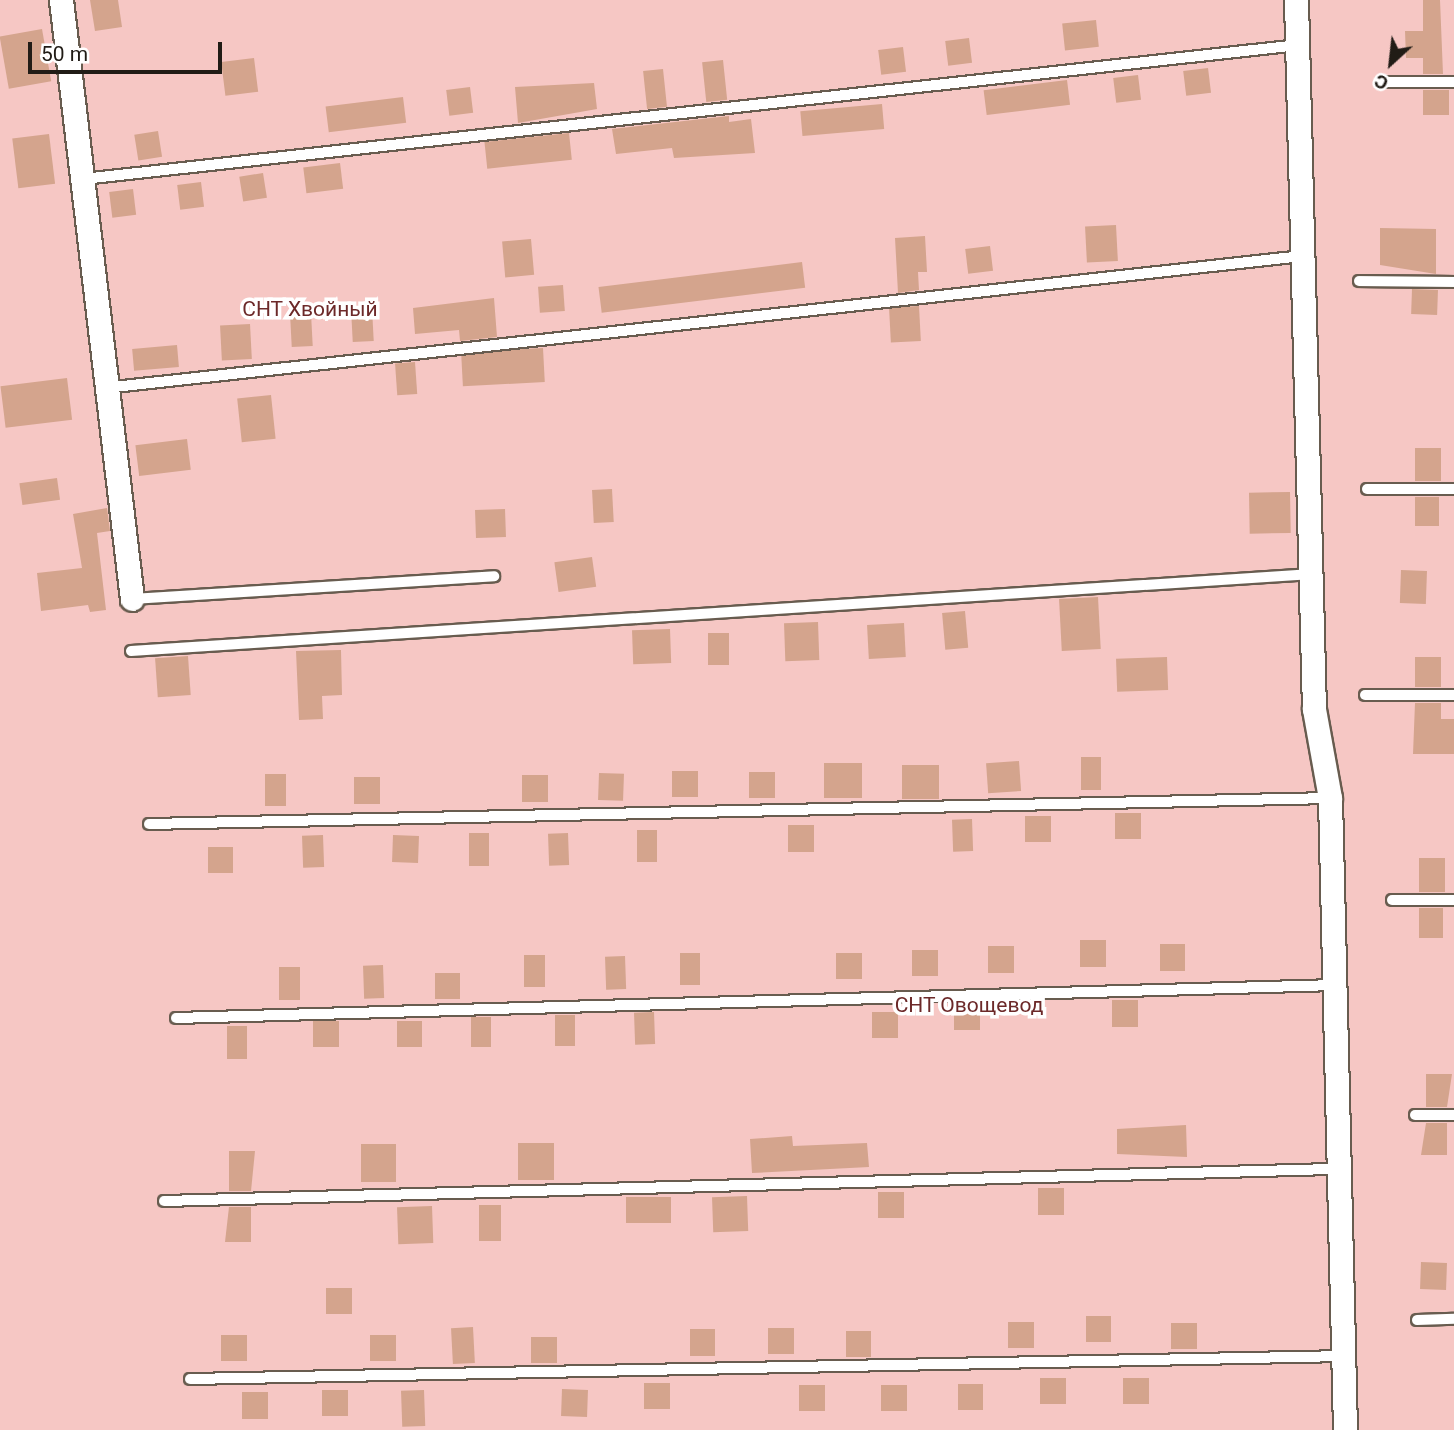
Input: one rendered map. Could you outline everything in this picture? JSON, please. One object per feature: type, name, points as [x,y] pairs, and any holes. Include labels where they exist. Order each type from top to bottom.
[{"type":"street","points":[[61,0],[132,599]]},
{"type":"street","points":[[1296,0],[1301,44],[1303,256],[1314,709],[1330,798],[1335,1169],[1345,1356],[1345,1430]]},
{"type":"lane","points":[[83,179],[1301,44]]},
{"type":"lane","points":[[1382,82],[1454,82]]},
{"type":"lane","points":[[105,388],[1303,256]]},
{"type":"lane","points":[[1359,281],[1454,282]]},
{"type":"lane","points":[[1367,489],[1454,489]]},
{"type":"lane","points":[[131,651],[1312,575]]},
{"type":"lane","points":[[132,599],[494,576]]},
{"type":"lane","points":[[1365,695],[1454,695]]},
{"type":"lane","points":[[149,824],[1330,798]]},
{"type":"lane","points":[[1392,900],[1454,900]]},
{"type":"lane","points":[[176,1018],[1334,985]]},
{"type":"lane","points":[[1415,1115],[1454,1115]]},
{"type":"lane","points":[[164,1201],[1335,1169]]},
{"type":"lane","points":[[1417,1320],[1454,1319]]},
{"type":"lane","points":[[190,1379],[1345,1356]]},
{"type":"green space","points":[[0,0],[1454,0],[1454,1430],[0,1430]]},
{"type":"building","points":[[90,0],[118,0],[122,27],[95,31]]},
{"type":"building","points":[[1423,0],[1440,0],[1443,74],[1423,74],[1423,58],[1406,58],[1405,31],[1423,31]]},
{"type":"building","points":[[1096,20],[1099,47],[1065,50],[1062,24]]},
{"type":"building","points":[[42,29],[51,81],[9,89],[0,36]]},
{"type":"building","points":[[969,38],[972,63],[948,66],[945,41]]},
{"type":"building","points":[[903,47],[906,72],[881,75],[878,50]]},
{"type":"building","points":[[254,58],[258,92],[225,96],[221,62]]},
{"type":"building","points":[[723,60],[727,100],[706,102],[702,62]]},
{"type":"building","points":[[1208,68],[1211,93],[1186,96],[1183,71]]},
{"type":"building","points":[[663,69],[667,107],[647,109],[643,71]]},
{"type":"building","points":[[1138,75],[1141,100],[1116,103],[1113,78]]},
{"type":"building","points":[[1067,80],[1070,105],[987,115],[984,90]]},
{"type":"building","points":[[594,83],[597,109],[518,123],[515,87]]},
{"type":"building","points":[[470,87],[473,113],[449,116],[446,90]]},
{"type":"building","points":[[1423,90],[1449,90],[1449,115],[1423,115]]},
{"type":"building","points":[[403,97],[406,123],[329,132],[326,107]]},
{"type":"building","points":[[882,104],[884,129],[802,136],[800,111]]},
{"type":"building","points":[[729,116],[729,122],[751,119],[755,153],[674,158],[672,148],[616,154],[612,129]]},
{"type":"building","points":[[158,131],[162,157],[138,160],[134,135]]},
{"type":"building","points":[[569,133],[572,160],[487,169],[484,142]]},
{"type":"building","points":[[49,134],[55,184],[18,188],[12,139]]},
{"type":"building","points":[[340,163],[343,189],[306,193],[303,168]]},
{"type":"building","points":[[263,173],[267,198],[243,201],[239,177]]},
{"type":"building","points":[[201,182],[204,207],[180,210],[177,185]]},
{"type":"building","points":[[133,189],[136,215],[112,218],[109,192]]},
{"type":"building","points":[[1116,225],[1118,261],[1087,263],[1085,227]]},
{"type":"building","points":[[1380,228],[1436,229],[1436,274],[1380,265]]},
{"type":"building","points":[[925,236],[927,272],[918,272],[919,290],[898,293],[895,238]]},
{"type":"building","points":[[531,239],[534,275],[505,277],[502,242]]},
{"type":"building","points":[[990,246],[993,271],[968,274],[965,249]]},
{"type":"building","points":[[802,262],[805,288],[602,313],[599,287]]},
{"type":"building","points":[[563,285],[565,311],[540,313],[538,287]]},
{"type":"building","points":[[1412,289],[1438,290],[1437,315],[1411,314]]},
{"type":"building","points":[[494,298],[497,337],[460,341],[459,330],[415,334],[413,308]]},
{"type":"building","points":[[919,306],[921,341],[891,343],[889,308]]},
{"type":"building","points":[[372,308],[374,341],[353,342],[351,309]]},
{"type":"building","points":[[311,313],[313,346],[292,347],[290,314]]},
{"type":"building","points":[[250,324],[252,359],[222,361],[220,326]]},
{"type":"building","points":[[177,345],[179,367],[134,371],[132,349]]},
{"type":"building","points":[[543,348],[545,382],[463,386],[461,352]]},
{"type":"building","points":[[415,362],[417,394],[397,395],[395,363]]},
{"type":"building","points":[[67,378],[72,420],[6,428],[0,386]]},
{"type":"building","points":[[271,395],[276,439],[242,442],[237,399]]},
{"type":"building","points":[[187,439],[191,470],[139,476],[135,445]]},
{"type":"building","points":[[1415,448],[1441,448],[1441,481],[1415,481]]},
{"type":"building","points":[[57,478],[60,500],[22,505],[19,483]]},
{"type":"building","points":[[612,489],[614,522],[594,523],[592,490]]},
{"type":"building","points":[[1290,492],[1291,533],[1250,534],[1249,493]]},
{"type":"building","points":[[1415,497],[1439,497],[1439,526],[1415,526]]},
{"type":"building","points":[[107,508],[110,531],[97,533],[106,610],[90,612],[88,605],[41,611],[37,573],[82,568],[73,514]]},
{"type":"building","points":[[505,509],[506,537],[476,538],[475,510]]},
{"type":"building","points":[[592,557],[596,587],[559,592],[554,562]]},
{"type":"building","points":[[1401,570],[1427,571],[1426,604],[1400,603]]},
{"type":"building","points":[[1098,597],[1101,649],[1062,651],[1059,599]]},
{"type":"building","points":[[965,611],[968,648],[945,650],[942,613]]},
{"type":"building","points":[[818,622],[819,660],[785,661],[784,623]]},
{"type":"building","points":[[904,623],[906,657],[869,659],[867,625]]},
{"type":"building","points":[[670,629],[671,663],[633,664],[632,630]]},
{"type":"building","points":[[708,633],[729,633],[729,665],[708,665]]},
{"type":"building","points":[[341,650],[342,695],[322,696],[323,719],[299,720],[296,651]]},
{"type":"building","points":[[188,656],[191,695],[158,697],[155,658]]},
{"type":"building","points":[[1167,657],[1168,690],[1117,692],[1116,659]]},
{"type":"building","points":[[1415,657],[1441,657],[1441,687],[1415,687]]},
{"type":"building","points":[[1415,703],[1441,703],[1441,719],[1454,719],[1454,754],[1413,754]]},
{"type":"building","points":[[1081,757],[1101,757],[1101,790],[1081,790]]},
{"type":"building","points":[[1019,761],[1021,791],[988,793],[986,763]]},
{"type":"building","points":[[824,763],[862,763],[862,798],[824,798]]},
{"type":"building","points":[[902,765],[939,765],[939,799],[902,799]]},
{"type":"building","points":[[672,771],[698,771],[698,797],[672,797]]},
{"type":"building","points":[[749,772],[775,772],[775,798],[749,798]]},
{"type":"building","points":[[599,773],[624,774],[623,801],[598,800]]},
{"type":"building","points":[[265,774],[286,774],[286,806],[265,806]]},
{"type":"building","points":[[522,775],[548,775],[548,802],[522,802]]},
{"type":"building","points":[[354,777],[380,777],[380,804],[354,804]]},
{"type":"building","points":[[1115,813],[1141,813],[1141,839],[1115,839]]},
{"type":"building","points":[[1025,816],[1051,816],[1051,842],[1025,842]]},
{"type":"building","points":[[972,819],[973,851],[953,852],[952,820]]},
{"type":"building","points":[[788,825],[814,825],[814,852],[788,852]]},
{"type":"building","points":[[637,830],[657,830],[657,862],[637,862]]},
{"type":"building","points":[[469,833],[489,833],[489,866],[469,866]]},
{"type":"building","points":[[568,833],[569,865],[549,866],[548,834]]},
{"type":"building","points":[[323,835],[324,867],[303,868],[302,836]]},
{"type":"building","points":[[393,835],[419,836],[418,863],[392,862]]},
{"type":"building","points":[[208,847],[233,847],[233,873],[208,873]]},
{"type":"building","points":[[1419,858],[1445,858],[1445,892],[1419,892]]},
{"type":"building","points":[[1419,908],[1443,908],[1443,938],[1419,938]]},
{"type":"building","points":[[1080,940],[1106,940],[1106,967],[1080,967]]},
{"type":"building","points":[[1160,944],[1185,944],[1185,971],[1160,971]]},
{"type":"building","points":[[988,946],[1014,946],[1014,973],[988,973]]},
{"type":"building","points":[[912,950],[938,950],[938,976],[912,976]]},
{"type":"building","points":[[680,953],[700,953],[700,985],[680,985]]},
{"type":"building","points":[[836,953],[862,953],[862,979],[836,979]]},
{"type":"building","points":[[524,955],[545,955],[545,987],[524,987]]},
{"type":"building","points":[[625,956],[626,989],[606,990],[605,957]]},
{"type":"building","points":[[383,965],[384,998],[364,999],[363,966]]},
{"type":"building","points":[[279,967],[300,967],[300,1000],[279,1000]]},
{"type":"building","points":[[435,973],[460,973],[460,999],[435,999]]},
{"type":"building","points":[[1112,1000],[1138,1000],[1138,1027],[1112,1027]]},
{"type":"building","points":[[980,1003],[980,1030],[954,1030],[954,1004]]},
{"type":"building","points":[[654,1012],[655,1044],[635,1045],[634,1013]]},
{"type":"building","points":[[872,1012],[898,1012],[898,1038],[872,1038]]},
{"type":"building","points":[[555,1015],[575,1015],[575,1046],[555,1046]]},
{"type":"building","points":[[471,1017],[491,1017],[491,1047],[471,1047]]},
{"type":"building","points":[[313,1021],[339,1021],[339,1047],[313,1047]]},
{"type":"building","points":[[397,1021],[422,1021],[422,1047],[397,1047]]},
{"type":"building","points":[[227,1026],[247,1026],[247,1059],[227,1059]]},
{"type":"building","points":[[1426,1074],[1452,1074],[1447,1107],[1426,1107]]},
{"type":"building","points":[[1426,1123],[1447,1123],[1447,1155],[1421,1155]]},
{"type":"building","points":[[1186,1125],[1187,1157],[1117,1154],[1117,1129]]},
{"type":"building","points":[[792,1136],[793,1146],[867,1143],[869,1167],[752,1173],[750,1139]]},
{"type":"building","points":[[518,1143],[554,1143],[554,1180],[518,1180]]},
{"type":"building","points":[[361,1144],[396,1144],[396,1182],[361,1182]]},
{"type":"building","points":[[229,1151],[255,1151],[251,1191],[229,1191]]},
{"type":"building","points":[[1038,1188],[1064,1188],[1064,1215],[1038,1215]]},
{"type":"building","points":[[878,1192],[904,1192],[904,1218],[878,1218]]},
{"type":"building","points":[[747,1196],[748,1231],[713,1232],[712,1197]]},
{"type":"building","points":[[626,1197],[671,1197],[671,1223],[626,1223]]},
{"type":"building","points":[[479,1205],[501,1205],[501,1241],[479,1241]]},
{"type":"building","points":[[432,1206],[433,1243],[398,1244],[397,1207]]},
{"type":"building","points":[[229,1207],[251,1207],[251,1242],[225,1242]]},
{"type":"building","points":[[1421,1262],[1447,1263],[1446,1290],[1420,1289]]},
{"type":"building","points":[[326,1288],[352,1288],[352,1314],[326,1314]]},
{"type":"building","points":[[1086,1316],[1111,1316],[1111,1342],[1086,1342]]},
{"type":"building","points":[[1008,1322],[1034,1322],[1034,1348],[1008,1348]]},
{"type":"building","points":[[1171,1323],[1197,1323],[1197,1349],[1171,1349]]},
{"type":"building","points":[[473,1327],[475,1363],[453,1364],[451,1328]]},
{"type":"building","points":[[768,1328],[794,1328],[794,1354],[768,1354]]},
{"type":"building","points":[[690,1329],[715,1329],[715,1356],[690,1356]]},
{"type":"building","points":[[846,1331],[871,1331],[871,1357],[846,1357]]},
{"type":"building","points":[[221,1335],[247,1335],[247,1361],[221,1361]]},
{"type":"building","points":[[370,1335],[396,1335],[396,1361],[370,1361]]},
{"type":"building","points":[[531,1337],[557,1337],[557,1363],[531,1363]]},
{"type":"building","points":[[1040,1378],[1066,1378],[1066,1404],[1040,1404]]},
{"type":"building","points":[[1123,1378],[1149,1378],[1149,1404],[1123,1404]]},
{"type":"building","points":[[644,1383],[670,1383],[670,1409],[644,1409]]},
{"type":"building","points":[[958,1384],[983,1384],[983,1410],[958,1410]]},
{"type":"building","points":[[799,1385],[825,1385],[825,1411],[799,1411]]},
{"type":"building","points":[[881,1385],[907,1385],[907,1411],[881,1411]]},
{"type":"building","points":[[562,1389],[588,1390],[587,1417],[561,1416]]},
{"type":"building","points":[[322,1390],[348,1390],[348,1416],[322,1416]]},
{"type":"building","points":[[424,1390],[425,1426],[402,1427],[401,1391]]},
{"type":"building","points":[[242,1392],[268,1392],[268,1419],[242,1419]]},
{"type":"park label","name":"СНТ Хвойный","points":[[310,309]]},
{"type":"park label","name":"СНТ Овощевод","points":[[969,1005]]}]
